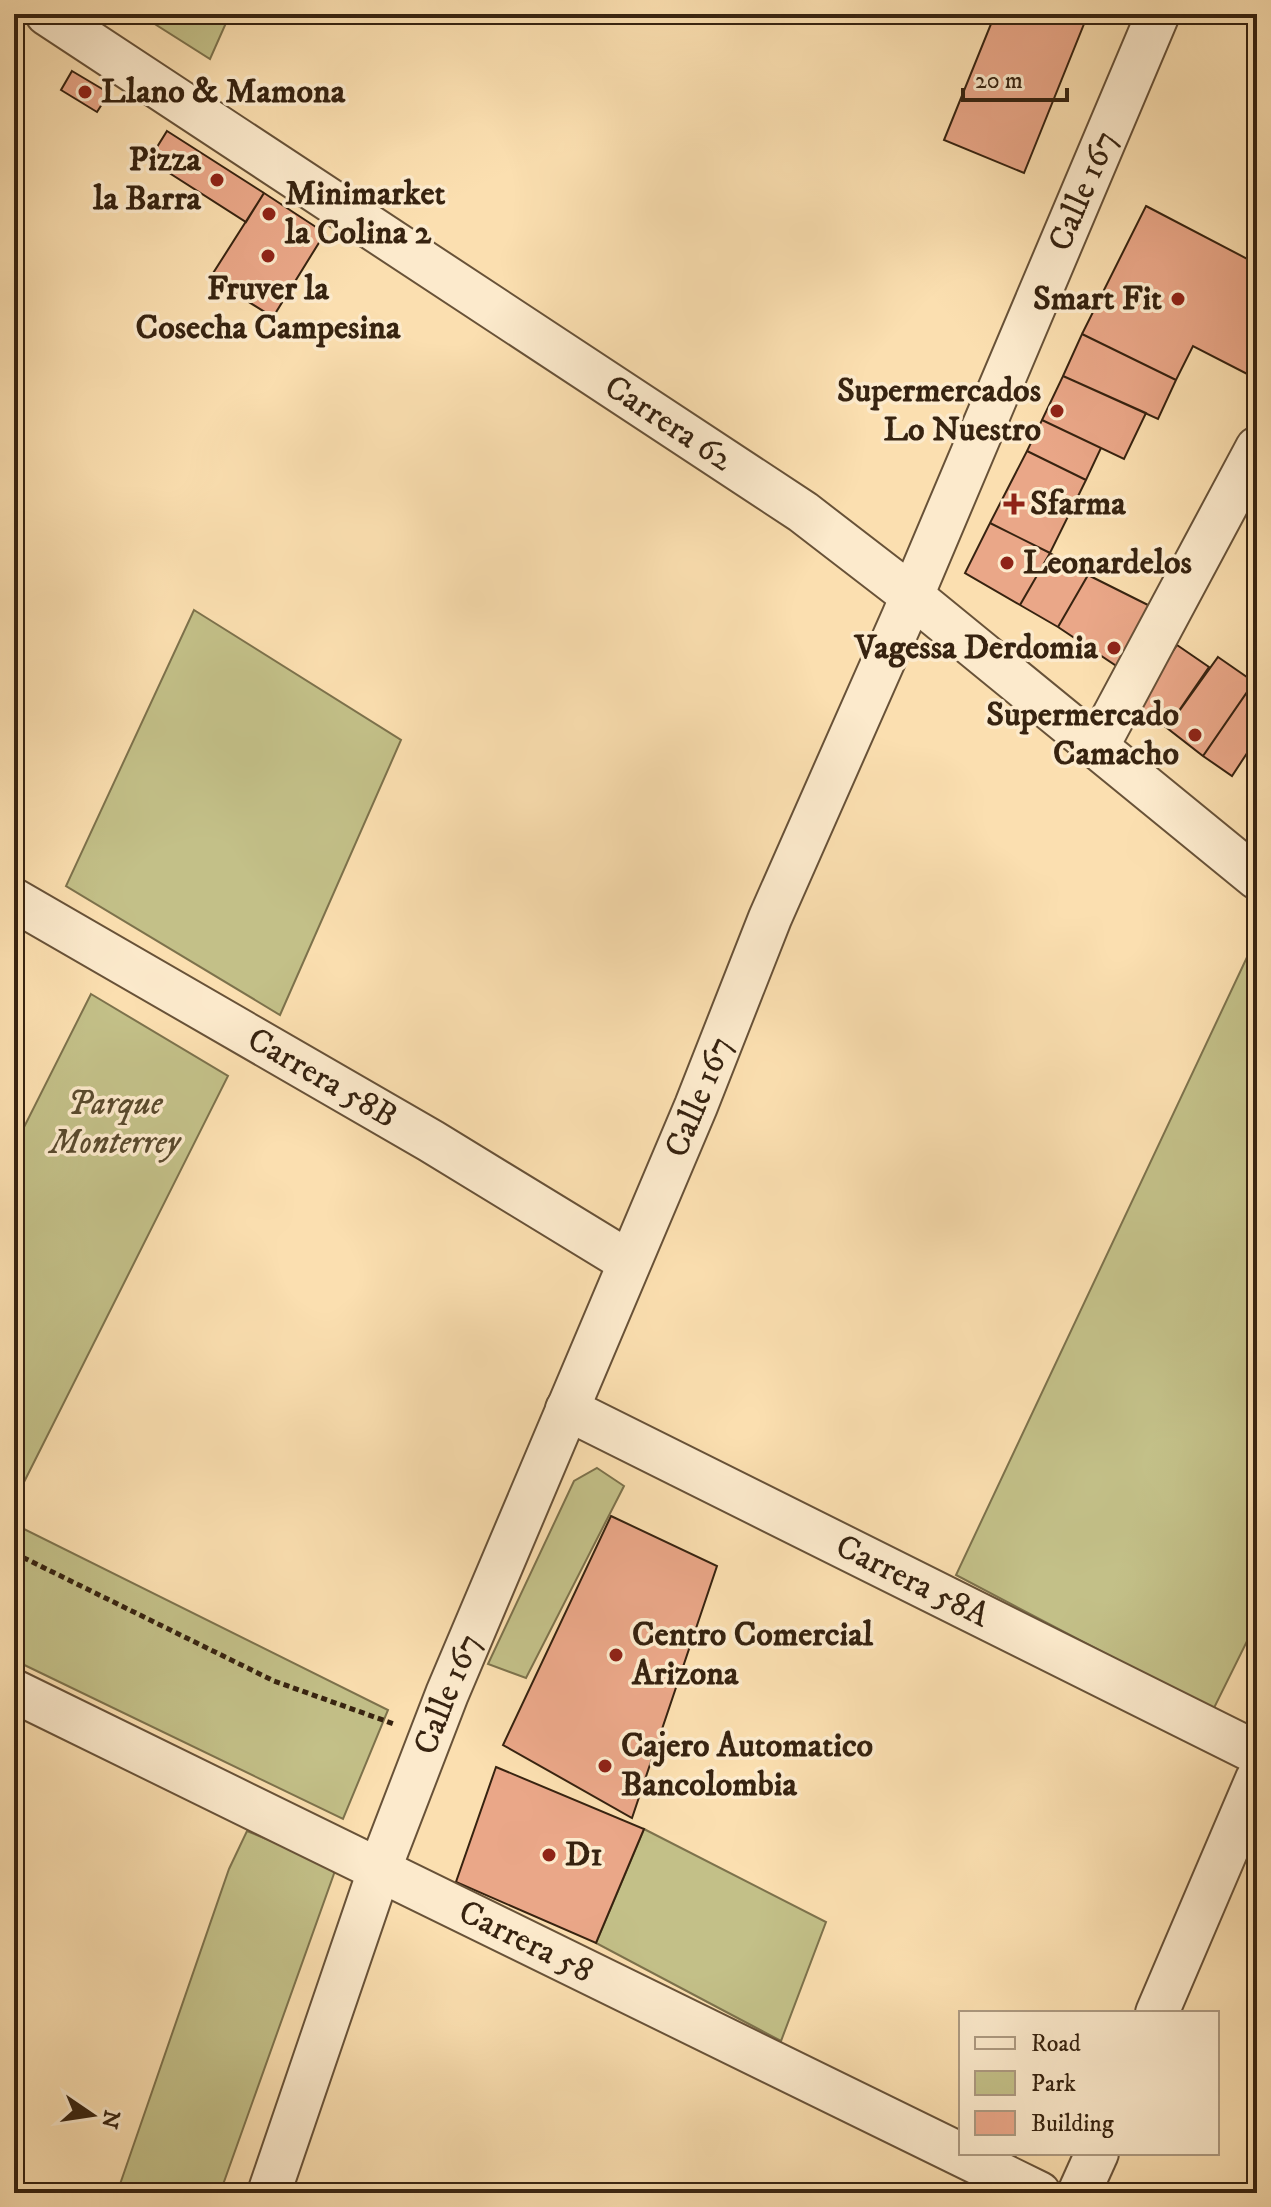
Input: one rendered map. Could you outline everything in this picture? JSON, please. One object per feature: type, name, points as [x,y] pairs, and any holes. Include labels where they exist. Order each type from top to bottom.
[{"type":"street","name":"Carrera 62","points":[[47,14],[803,512],[912,596],[1097,747],[1254,865]]},
{"type":"street","name":"Calle 167","points":[[269,2193],[380,1868],[453,1679],[770,918],[912,596],[1158,14]]},
{"type":"street","points":[[1097,747],[1257,448]]},
{"type":"street","name":"Carrera 58B","points":[[14,900],[431,1141],[629,1262]]},
{"type":"street","name":"Carrera 58A","points":[[567,1409],[1257,1753]]},
{"type":"street","name":"Carrera 58","points":[[14,1691],[959,2154]]},
{"type":"street","points":[[1158,2011],[1257,1779]]},
{"type":"street","name":"Carrera 58","points":[[962,2155],[1039,2193]]},
{"type":"street","points":[[1079,2193],[1096,2155]]},
{"type":"path","points":[[14,1553],[274,1681],[403,1727]]},
{"type":"green space","points":[[139,14],[230,14],[210,59]]},
{"type":"green space","points":[[194,610],[401,740],[280,1015],[66,886]]},
{"type":"green space","points":[[1257,936],[1257,1621],[1213,1710],[956,1575]]},
{"type":"green space","name":"Parque Monterrey","points":[[91,994],[228,1076],[14,1502],[14,1147]]},
{"type":"green space","points":[[597,1468],[624,1486],[526,1678],[488,1664],[574,1481]]},
{"type":"green space","points":[[14,1524],[388,1710],[343,1819],[14,1660]]},
{"type":"green space","points":[[644,1829],[826,1922],[781,2041],[596,1943]]},
{"type":"green space","points":[[247,1831],[336,1868],[220,2193],[117,2193],[229,1869]]},
{"type":"building","points":[[995,14],[1088,14],[1024,173],[944,140]]},
{"type":"building","name":"Llano & Mamona","points":[[72,71],[109,93],[97,112],[61,90]]},
{"type":"building","points":[[167,131],[264,193],[246,222],[149,160]]},
{"type":"building","name":"Fruver la Cosecha Campesina","points":[[264,193],[325,233],[273,317],[210,278]]},
{"type":"building","name":"Smart Fit","points":[[1146,206],[1257,264],[1257,379],[1193,346],[1176,380],[1082,334]]},
{"type":"building","points":[[1082,334],[1176,380],[1158,419],[1063,376]]},
{"type":"building","points":[[1063,376],[1146,413],[1124,459],[1042,420]]},
{"type":"building","points":[[1042,420],[1101,448],[1086,480],[1027,451]]},
{"type":"building","points":[[1027,451],[1086,480],[1050,553],[990,523]]},
{"type":"building","name":"Leonardelos","points":[[990,523],[1050,553],[1020,605],[965,573]]},
{"type":"building","points":[[1050,553],[1088,575],[1058,627],[1020,605]]},
{"type":"building","points":[[1088,575],[1156,609],[1121,669],[1058,627]]},
{"type":"building","points":[[1177,645],[1209,667],[1167,728],[1135,707]]},
{"type":"building","points":[[1218,657],[1254,682],[1203,756],[1167,728]]},
{"type":"building","points":[[1254,682],[1257,684],[1257,738],[1232,776],[1203,756]]},
{"type":"building","name":"Centro Comercial Arizona","points":[[611,1516],[717,1566],[632,1818],[503,1745]]},
{"type":"building","name":"D1","points":[[496,1767],[644,1829],[596,1943],[456,1882]]},
{"type":"place","name":"Llano & Mamona","points":[[85,92]]},
{"type":"place","name":"Pizza la Barra","points":[[217,180]]},
{"type":"place","name":"Minimarket la Colina 2","points":[[269,214]]},
{"type":"place","name":"Fruver la Cosecha Campesina","points":[[268,256]]},
{"type":"place","name":"Smart Fit","points":[[1178,299]]},
{"type":"place","name":"Supermercados Lo Nuestro","points":[[1057,411]]},
{"type":"place","name":"Sfarma","points":[[1014,504]]},
{"type":"place","name":"Leonardelos","points":[[1007,563]]},
{"type":"place","name":"Vagessa Derdomia","points":[[1114,648]]},
{"type":"place","name":"Supermercado Camacho","points":[[1195,735]]},
{"type":"place","name":"Centro Comercial Arizona","points":[[616,1655]]},
{"type":"place","name":"Cajero Automatico Bancolombia","points":[[605,1766]]},
{"type":"place","name":"D1","points":[[549,1855]]}]
